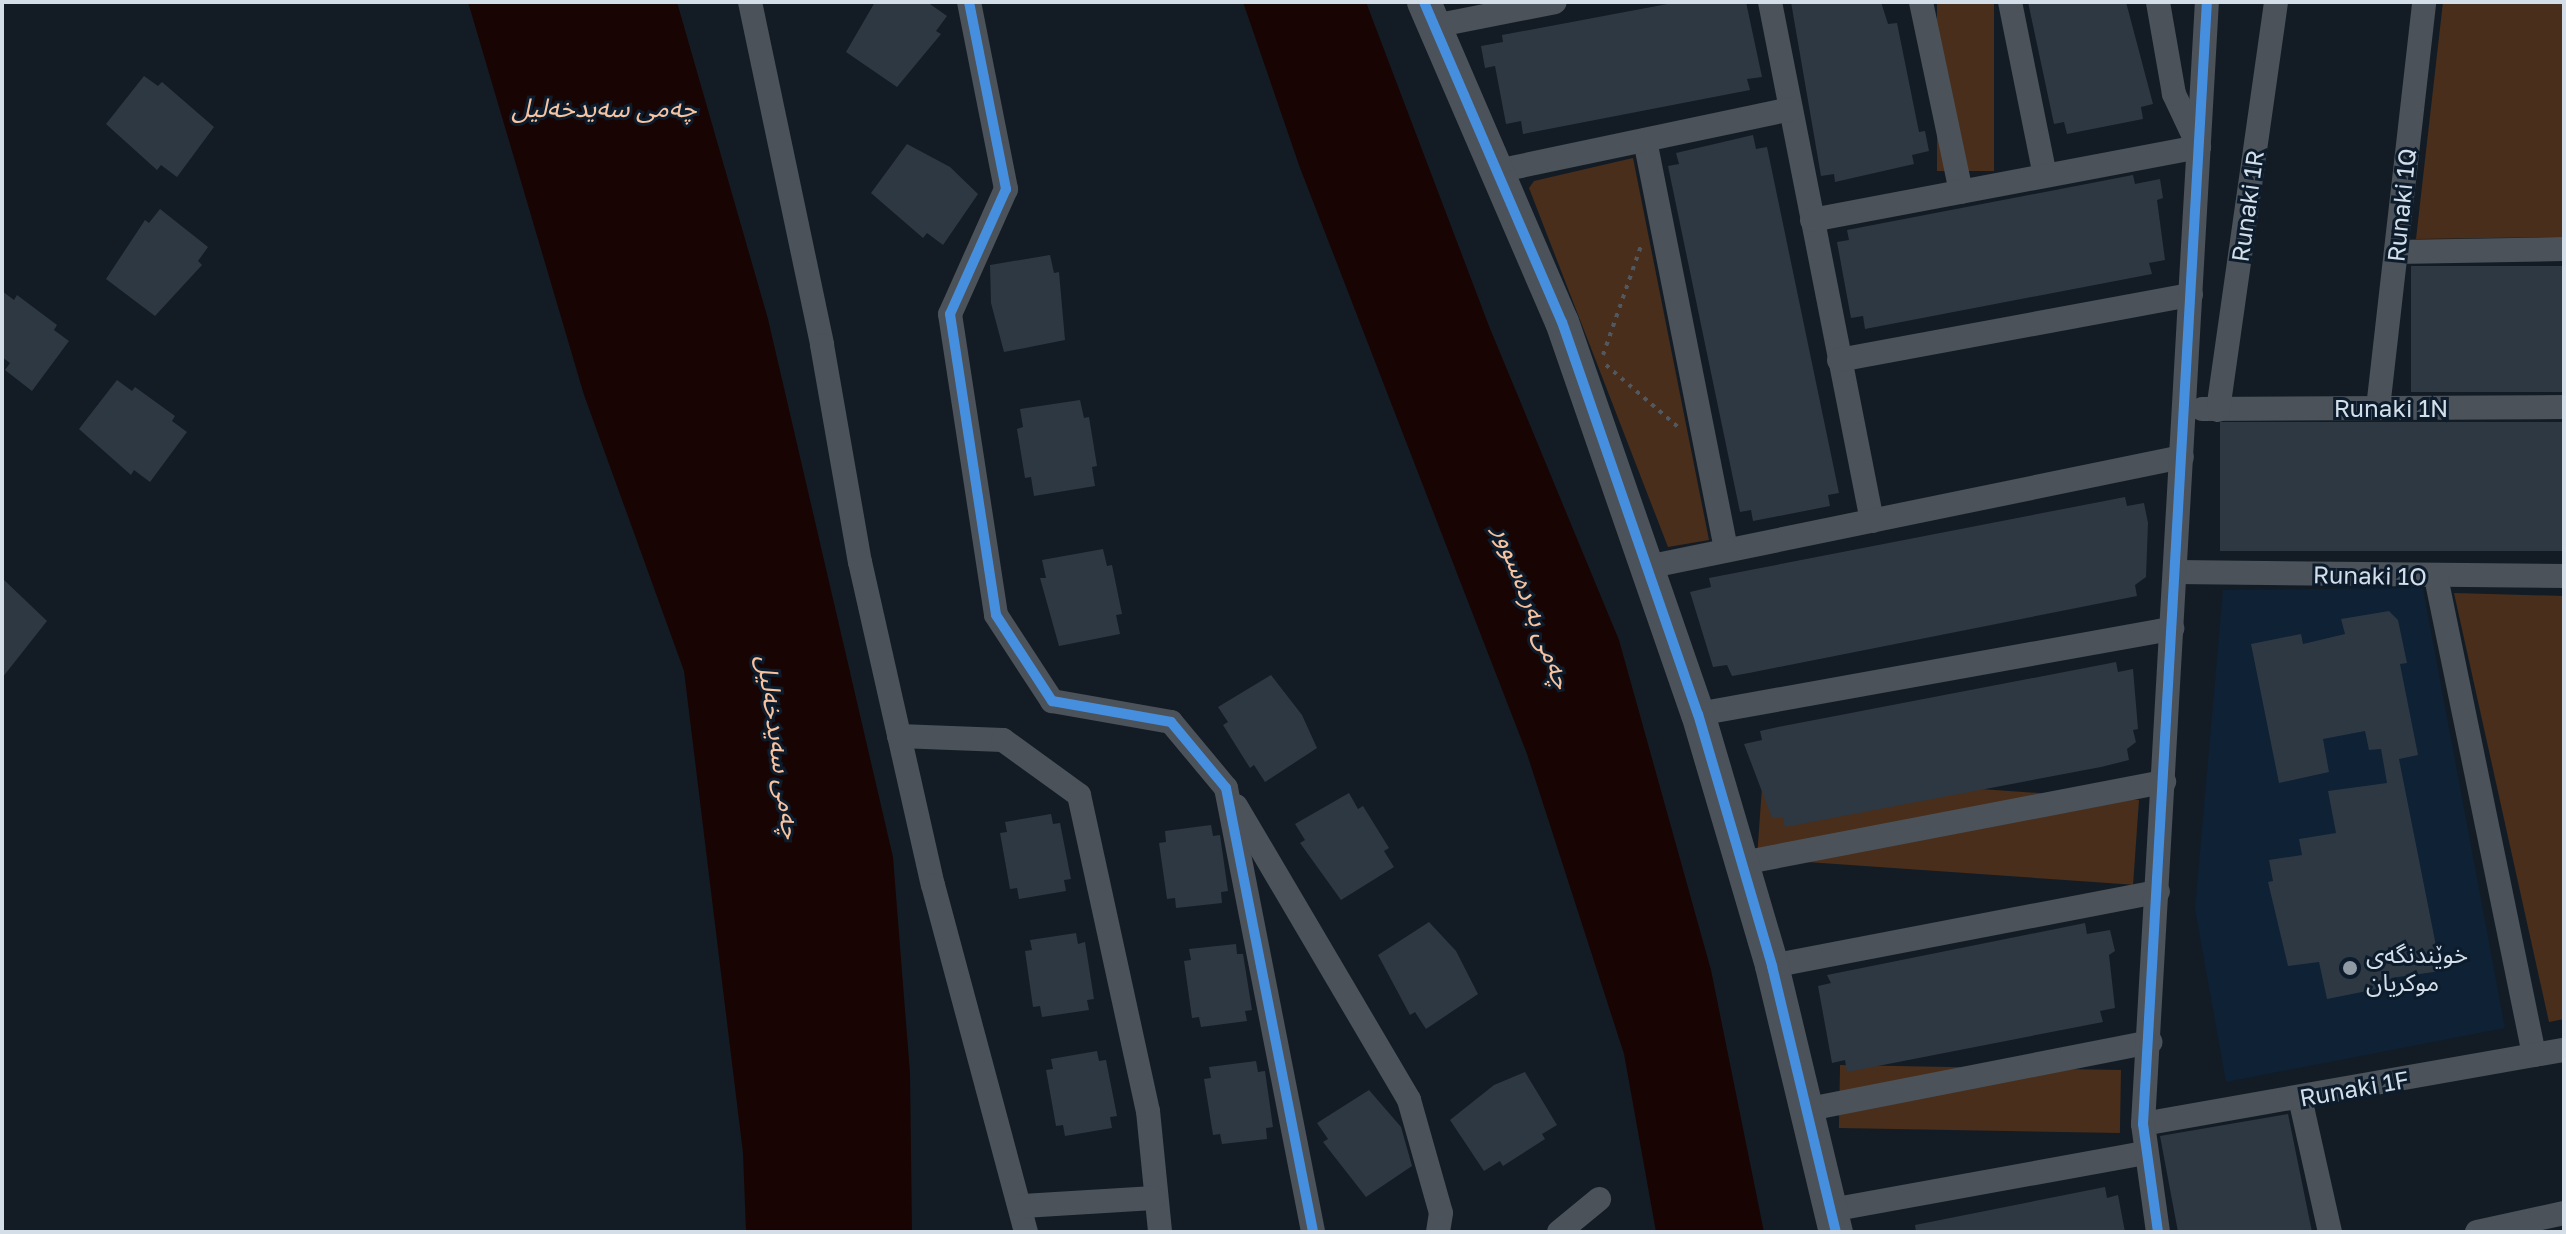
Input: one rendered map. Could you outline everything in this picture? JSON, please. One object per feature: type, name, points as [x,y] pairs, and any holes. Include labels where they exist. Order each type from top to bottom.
[{"type":"street","points":[[750,2],[822,345],[860,562],[899,736],[933,885],[1023,1206],[1026,1232]]},
{"type":"street","points":[[969,2],[1006,189],[950,314],[996,615],[1052,701],[1171,722],[1226,788],[1409,1100],[1441,1213],[1438,1232]]},
{"type":"street","points":[[1555,2],[1429,14],[1562,322],[1698,714],[1772,966],[1809,1109],[1833,1221],[2144,1153]]},
{"type":"street","points":[[1770,2],[1872,521]]},
{"type":"street","points":[[1921,2],[1961,192]]},
{"type":"street","points":[[2010,2],[2045,176]]},
{"type":"street","points":[[2158,2],[2174,94],[2199,147]]},
{"type":"street","points":[[2158,1232],[2144,1153],[2143,1124],[2207,2]]},
{"type":"street","name":"Runaki 1R","points":[[2218,410],[2276,2]]},
{"type":"street","name":"Runaki 1Q","points":[[2378,408],[2424,2]]},
{"type":"street","points":[[1497,171],[1791,109]]},
{"type":"street","points":[[1645,140],[1726,550]]},
{"type":"street","points":[[1812,220],[2199,147]]},
{"type":"street","points":[[2396,252],[2564,249]]},
{"type":"street","points":[[1839,360],[2191,295]]},
{"type":"street","name":"Runaki 1N","points":[[2185,408],[2564,407]]},
{"type":"street","points":[[1647,567],[2182,457]]},
{"type":"street","name":"Runaki 1O","points":[[2176,572],[2564,576]]},
{"type":"street","points":[[2436,577],[2534,1055]]},
{"type":"street","points":[[1698,714],[2172,629]]},
{"type":"street","points":[[899,736],[1003,740],[1079,795],[1148,1111],[1154,1198],[1160,1232]]},
{"type":"street","points":[[1742,863],[2164,782]]},
{"type":"street","points":[[1226,788],[1313,1232]]},
{"type":"street","points":[[1772,966],[2158,892]]},
{"type":"street","points":[[1809,1109],[2150,1042]]},
{"type":"street","name":"Runaki 1F","points":[[2143,1124],[2564,1050]]},
{"type":"street","points":[[2300,1098],[2330,1232]]},
{"type":"street","points":[[1023,1206],[1154,1198]]},
{"type":"street","points":[[1559,1232],[1599,1199]]},
{"type":"street","points":[[2484,1231],[2564,1213]]},
{"type":"path","points":[[1657,201],[1601,361],[1707,452]]},
{"type":"shaded area","points":[[1937,2],[1994,2],[1994,171],[1937,171]]},
{"type":"shaded area","points":[[2443,2],[2564,2],[2564,237],[2416,239]]},
{"type":"shaded area","points":[[1633,158],[1709,540],[1668,547],[1529,188],[1534,181]]},
{"type":"shaded area","name":"خوێندنگەی موکریان","points":[[2423,588],[2505,1028],[2226,1082],[2195,909],[2223,590]]},
{"type":"shaded area","points":[[2454,593],[2564,596],[2564,1019],[2549,1022]]},
{"type":"shaded area","points":[[1763,774],[2139,800],[2133,885],[1757,858]]},
{"type":"shaded area","points":[[1840,1065],[2121,1070],[2120,1133],[1839,1128]]},
{"type":"water","name":"چەمی سەیدخەلیل","points":[[468,2],[677,2],[768,319],[893,857],[910,1073],[912,1232],[746,1232],[743,1153],[684,671],[584,395]]},
{"type":"water","name":"چەمی بەردەسوور","points":[[1243,2],[1366,2],[1489,326],[1619,640],[1711,970],[1764,1232],[1656,1232],[1624,1054],[1527,754],[1300,168]]},
{"type":"building","points":[[875,2],[927,2],[947,16],[936,31],[941,34],[897,87],[846,52]]},
{"type":"building","points":[[1678,2],[1746,2],[1762,77],[1747,79],[1750,90],[1523,134],[1521,121],[1506,124],[1495,66],[1485,68],[1481,46],[1503,42],[1502,35]]},
{"type":"building","points":[[1791,2],[1881,2],[1888,24],[1897,23],[1919,132],[1925,131],[1929,151],[1912,155],[1914,164],[1835,182],[1834,174],[1821,176]]},
{"type":"building","points":[[2028,2],[2126,2],[2153,104],[2141,107],[2143,119],[2067,134],[2064,122],[2054,124]]},
{"type":"building","points":[[144,76],[158,86],[162,82],[214,127],[177,177],[161,165],[157,170],[106,124]]},
{"type":"building","points":[[1753,135],[1756,149],[1767,147],[1839,493],[1828,495],[1830,506],[1753,521],[1751,510],[1740,512],[1668,166],[1679,164],[1676,153]]},
{"type":"building","points":[[907,144],[950,167],[978,194],[943,245],[927,233],[923,238],[871,193]]},
{"type":"building","points":[[2133,175],[2135,184],[2160,179],[2163,198],[2157,200],[2165,260],[2149,263],[2152,274],[1865,329],[1863,316],[1851,318],[1837,242],[1849,240],[1847,230]]},
{"type":"building","points":[[160,209],[208,247],[198,261],[202,265],[155,316],[106,279],[145,220],[149,223]]},
{"type":"building","points":[[1050,255],[1054,273],[1059,272],[1065,340],[1004,352],[991,303],[990,265]]},
{"type":"building","points":[[2411,266],[2564,266],[2564,392],[2411,392]]},
{"type":"building","points":[[2,291],[14,300],[17,295],[57,325],[54,330],[69,341],[32,391],[5,370],[10,363],[2,357]]},
{"type":"building","points":[[117,380],[132,391],[135,387],[175,416],[172,421],[187,432],[150,482],[134,470],[131,475],[79,429]]},
{"type":"building","points":[[1080,400],[1084,418],[1089,417],[1097,466],[1092,467],[1095,486],[1034,496],[1031,477],[1025,478],[1017,429],[1023,427],[1020,409]]},
{"type":"building","points":[[2220,422],[2564,422],[2564,551],[2220,551]]},
{"type":"building","points":[[2125,497],[2127,506],[2144,503],[2148,523],[2146,577],[2135,585],[2137,596],[1732,676],[1727,665],[1713,667],[1690,592],[1711,587],[1709,578]]},
{"type":"building","points":[[1103,549],[1107,566],[1112,565],[1122,614],[1116,615],[1120,634],[1059,646],[1040,578],[1046,578],[1042,560]]},
{"type":"building","points":[[2,578],[47,621],[2,678]]},
{"type":"building","points":[[2389,611],[2398,620],[2407,663],[2400,664],[2418,755],[2399,759],[2441,971],[2391,978],[2392,986],[2327,999],[2319,962],[2288,966],[2268,882],[2273,881],[2269,860],[2302,855],[2299,839],[2336,833],[2328,791],[2387,783],[2381,749],[2369,750],[2365,731],[2323,739],[2329,772],[2279,783],[2251,644],[2301,634],[2303,644],[2345,634],[2341,619]]},
{"type":"building","points":[[2116,662],[2118,672],[2133,669],[2138,729],[2133,730],[2136,742],[2127,749],[2129,760],[2101,767],[1785,827],[1783,818],[1772,818],[1744,744],[1762,740],[1760,731],[1778,727]]},
{"type":"building","points":[[1271,675],[1302,715],[1317,748],[1265,782],[1254,765],[1250,768],[1223,725],[1228,722],[1218,707]]},
{"type":"building","points":[[1349,793],[1358,809],[1363,806],[1389,848],[1384,851],[1394,867],[1341,900],[1300,843],[1305,840],[1295,824]]},
{"type":"building","points":[[1051,814],[1053,824],[1060,823],[1071,879],[1064,880],[1066,891],[1019,899],[1017,888],[1010,889],[1000,833],[1007,832],[1005,822]]},
{"type":"building","points":[[1211,825],[1213,836],[1220,835],[1228,891],[1221,892],[1222,903],[1176,908],[1175,898],[1167,899],[1159,843],[1166,842],[1165,831]]},
{"type":"building","points":[[1429,922],[1456,951],[1478,994],[1426,1029],[1415,1012],[1410,1015],[1378,955]]},
{"type":"building","points":[[2085,923],[2087,934],[2110,930],[2115,951],[2109,955],[2115,1008],[2100,1011],[2103,1022],[1847,1072],[1845,1060],[1832,1063],[1818,986],[1831,983],[1827,975]]},
{"type":"building","points":[[1076,933],[1078,944],[1085,942],[1094,999],[1087,1000],[1089,1010],[1042,1017],[1040,1006],[1033,1007],[1025,951],[1032,950],[1030,940]]},
{"type":"building","points":[[1236,944],[1237,954],[1243,954],[1252,1010],[1245,1011],[1247,1021],[1201,1027],[1199,1017],[1192,1018],[1184,961],[1191,960],[1189,949]]},
{"type":"building","points":[[1097,1051],[1099,1061],[1106,1060],[1117,1116],[1110,1117],[1112,1128],[1065,1136],[1063,1125],[1056,1126],[1046,1070],[1053,1069],[1051,1059]]},
{"type":"building","points":[[1256,1061],[1258,1072],[1265,1071],[1273,1127],[1266,1128],[1267,1139],[1222,1144],[1220,1134],[1213,1135],[1204,1079],[1211,1078],[1209,1067]]},
{"type":"building","points":[[1525,1072],[1557,1125],[1542,1134],[1545,1139],[1503,1166],[1500,1161],[1484,1171],[1450,1120],[1494,1085]]},
{"type":"building","points":[[1369,1090],[1401,1127],[1412,1166],[1366,1197],[1323,1142],[1328,1139],[1317,1123]]},
{"type":"building","points":[[2288,1114],[2312,1232],[2178,1232],[2160,1136]]},
{"type":"building","points":[[2105,1187],[2107,1198],[2118,1195],[2125,1232],[1916,1232],[1915,1225]]},
{"type":"cycle path","points":[[969,2],[1006,189],[950,314],[996,615],[1052,701],[1171,722],[1226,788],[1313,1232]]},
{"type":"cycle path","points":[[1424,2],[1562,322],[1698,714],[1772,966],[1836,1232]]},
{"type":"cycle path","points":[[2158,1232],[2143,1124],[2207,2]]},
{"type":"place","name":"خوێندنگەی موکریان","points":[[2350,968]]}]
